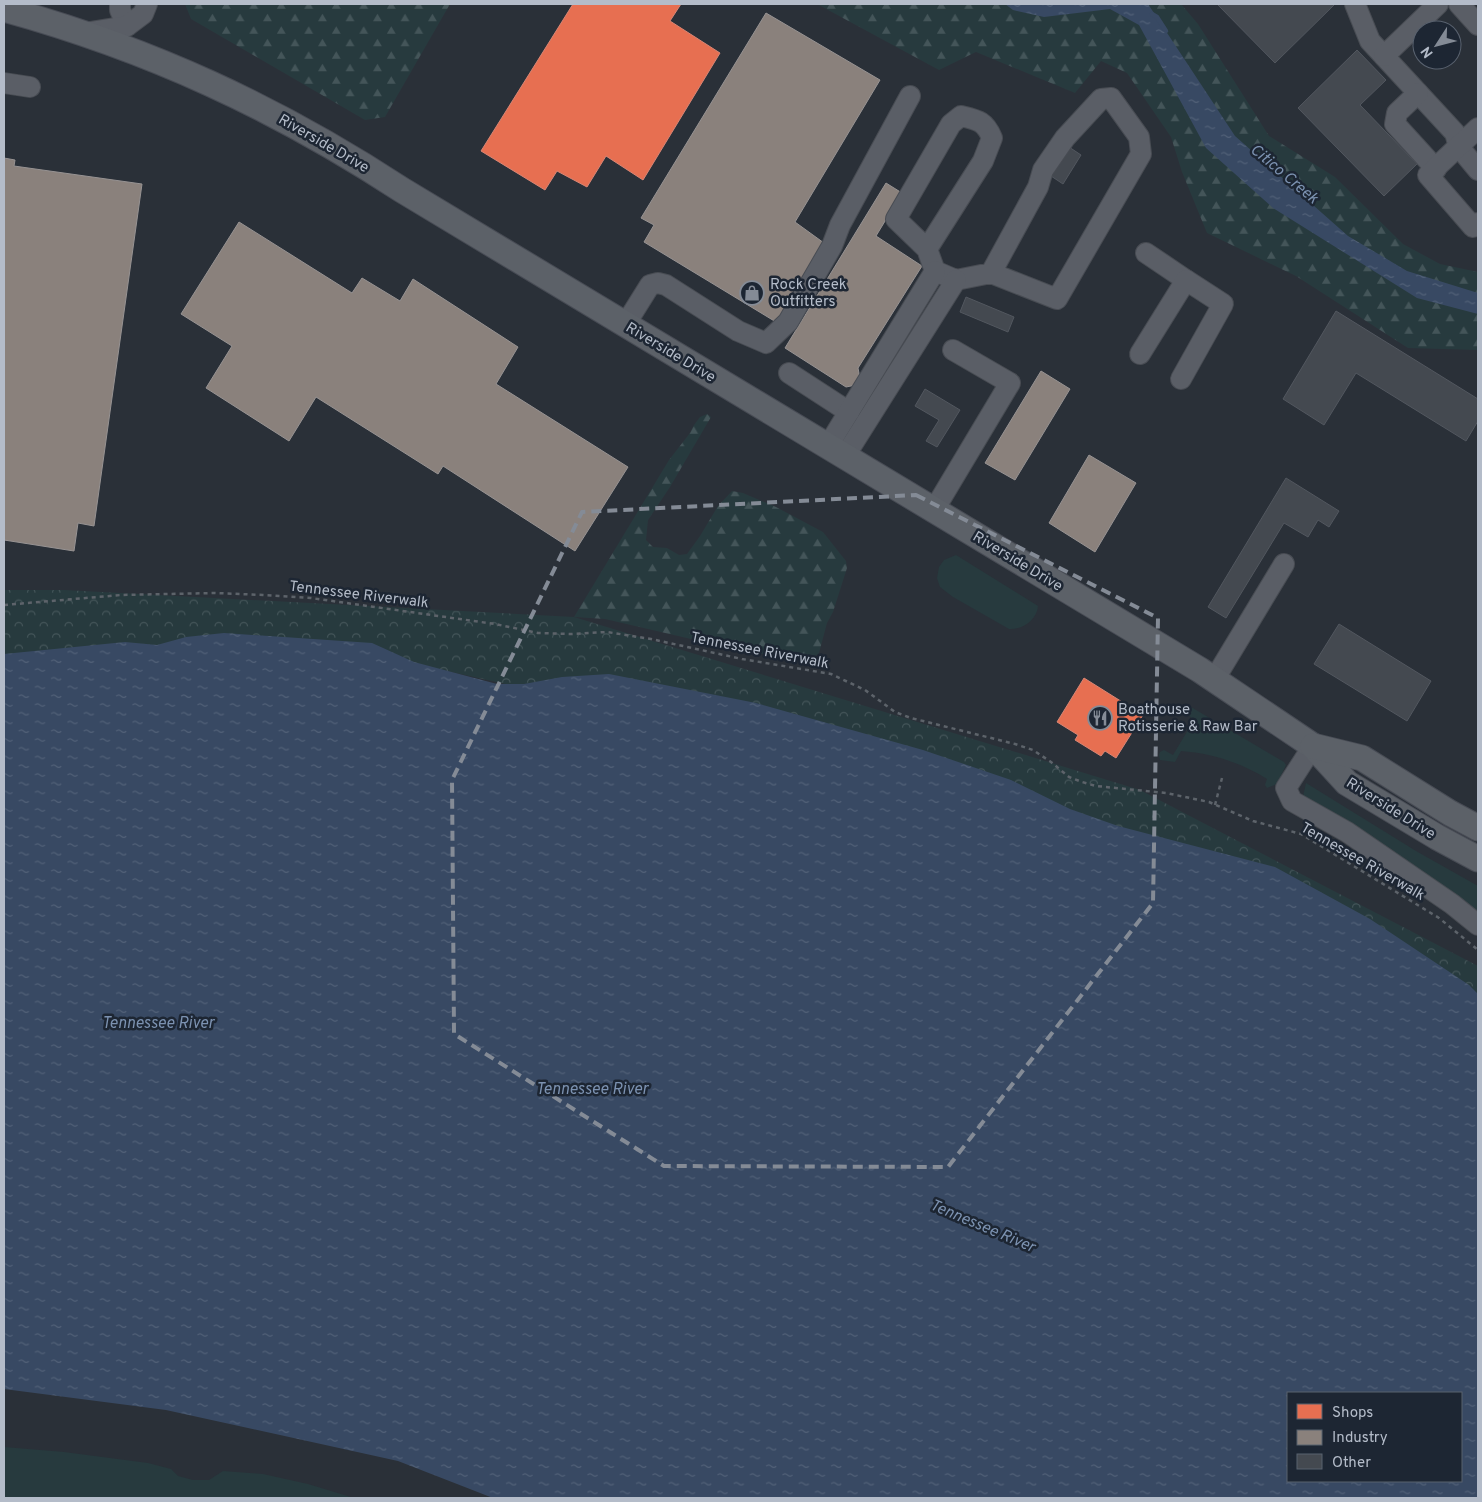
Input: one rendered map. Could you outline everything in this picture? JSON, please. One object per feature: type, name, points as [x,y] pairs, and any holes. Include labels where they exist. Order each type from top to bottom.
[{"type":"main road","name":"Riverside Drive","points":[[4,9],[84,33],[184,71],[292,124],[359,162],[402,190],[1214,680],[1313,746],[1347,783],[1437,837],[1478,859]]},
{"type":"main road","name":"Riverside Drive","points":[[1313,746],[1362,758],[1450,813],[1478,828]]},
{"type":"lane","points":[[120,4],[120,10],[127,26]]},
{"type":"lane","points":[[84,33],[127,26],[144,14],[147,4]]},
{"type":"lane","points":[[1355,4],[1370,41],[1456,133],[1459,147],[1478,170]]},
{"type":"lane","points":[[1384,56],[1438,4]]},
{"type":"lane","points":[[1459,4],[1478,25]]},
{"type":"lane","points":[[4,83],[30,87]]},
{"type":"lane","points":[[1418,92],[1397,112],[1396,124],[1436,168]]},
{"type":"lane","points":[[625,324],[650,285],[658,283],[666,285],[738,331],[766,343],[788,322],[832,246],[840,225],[910,96]]},
{"type":"lane","points":[[934,271],[956,280],[990,273],[1057,299],[1141,154],[1139,137],[1111,98],[1101,99],[1065,138],[1043,170],[1038,187],[990,273]]},
{"type":"lane","points":[[836,451],[849,412],[934,271],[927,249],[896,219],[950,124],[961,116],[978,120],[988,128],[992,138],[983,160],[927,249]]},
{"type":"lane","points":[[1478,128],[1428,175],[1473,228],[1478,223]]},
{"type":"lane","points":[[1146,253],[1223,304],[1181,379]]},
{"type":"lane","points":[[836,451],[956,280]]},
{"type":"lane","points":[[1140,354],[1186,280]]},
{"type":"lane","points":[[934,510],[1010,382],[953,350]]},
{"type":"lane","points":[[789,373],[849,412]]},
{"type":"lane","points":[[1214,680],[1284,564]]},
{"type":"lane","points":[[1313,746],[1286,788],[1292,801],[1348,832],[1452,904],[1478,925]]},
{"type":"path","name":"Tennessee Riverwalk","points":[[4,605],[121,594],[215,593],[311,598],[495,624],[538,633],[607,632],[651,639],[742,659],[831,674],[865,690],[895,712],[911,718],[1033,750],[1069,776],[1082,782],[1096,786],[1166,793],[1209,802],[1253,821],[1301,834],[1439,918],[1478,950]]},
{"type":"path","points":[[1215,805],[1222,778]]},
{"type":"highlighted area","points":[[916,495],[1158,618],[1153,903],[948,1167],[664,1166],[454,1034],[452,780],[582,512]]},
{"type":"green space","points":[[185,4],[450,4],[385,117],[365,120],[191,19]]},
{"type":"green space","points":[[817,4],[1181,4],[1198,24],[1269,136],[1335,177],[1403,244],[1440,264],[1478,272],[1478,350],[1408,348],[1296,276],[1207,233],[1182,172],[1171,137],[1127,73],[1101,61],[1075,93],[976,52],[939,70]]},
{"type":"green space","points":[[707,414],[711,417],[670,487],[648,520],[646,540],[653,547],[667,548],[679,555],[687,554],[718,506],[732,491],[743,493],[776,507],[823,532],[846,561],[847,568],[833,612],[827,623],[819,653],[810,660],[792,659],[734,649],[605,619],[574,617],[669,460],[700,417]]},
{"type":"green space","points":[[956,555],[1038,606],[1032,620],[1019,628],[1009,629],[953,597],[940,587],[937,578],[939,567],[944,560]]},
{"type":"green space","points":[[4,590],[64,590],[574,617],[1140,790],[1478,966],[1478,1000],[1070,809],[447,671],[4,654]]},
{"type":"green space","points":[[1189,707],[1284,762],[1286,765],[1277,784],[1267,788],[1265,785],[1267,779],[1257,773],[1226,760],[1204,754],[1181,751],[1175,762],[1160,760],[1160,752],[1164,750],[1173,755],[1194,720],[1186,713]]},
{"type":"green space","points":[[1306,783],[1416,851],[1478,886],[1478,916],[1302,801]]},
{"type":"green space","points":[[4,1447],[64,1452],[148,1463],[171,1469],[178,1476],[193,1480],[209,1480],[223,1471],[263,1474],[308,1484],[354,1498],[4,1498]]},
{"type":"water","points":[[1005,4],[1148,4],[1235,136],[1348,236],[1407,271],[1478,293],[1478,314],[1417,298],[1273,208],[1206,148],[1139,25],[1110,9],[1044,17],[1013,10]]},
{"type":"water","name":"Tennessee River","points":[[224,633],[372,643],[414,662],[497,684],[524,684],[562,677],[609,674],[756,703],[923,750],[1011,780],[1070,809],[1118,826],[1275,867],[1370,919],[1469,985],[1478,994],[1478,1498],[493,1498],[398,1461],[166,1410],[4,1389],[4,654],[125,642],[157,645],[186,637]]},
{"type":"building: Shops","points":[[573,4],[681,4],[670,21],[720,53],[643,180],[606,156],[587,187],[557,171],[545,190],[481,151]]},
{"type":"building: Shops","name":"Boathouse Rotisserie & Raw Bar","points":[[1084,678],[1143,715],[1116,758],[1105,751],[1101,756],[1075,740],[1078,735],[1057,722]]},
{"type":"building: Industry","points":[[766,13],[880,80],[795,222],[824,243],[776,322],[644,242],[654,225],[641,218]]},
{"type":"building: Industry","points":[[4,158],[15,160],[14,166],[142,184],[94,526],[78,523],[74,551],[4,540]]},
{"type":"building: Industry","points":[[886,183],[902,193],[876,236],[922,266],[858,368],[861,384],[846,387],[785,348]]},
{"type":"building: Industry","points":[[239,222],[352,293],[362,278],[400,301],[413,279],[518,347],[496,384],[628,467],[575,551],[443,466],[438,474],[316,397],[289,441],[206,388],[232,346],[181,314]]},
{"type":"building: Industry","points":[[1041,371],[1070,389],[1015,480],[985,463]]},
{"type":"building: Industry","points":[[1089,455],[1136,483],[1095,552],[1049,523]]},
{"type":"building: Other","points":[[1217,4],[1335,4],[1275,63]]},
{"type":"building: Other","points":[[1357,50],[1386,80],[1360,105],[1417,164],[1384,196],[1298,108]]},
{"type":"building: Other","points":[[1069,147],[1081,155],[1063,184],[1051,176]]},
{"type":"building: Other","points":[[966,297],[1014,317],[1008,332],[960,312]]},
{"type":"building: Other","points":[[1336,311],[1478,399],[1478,421],[1466,441],[1356,373],[1324,425],[1283,399]]},
{"type":"building: Other","points":[[925,389],[960,410],[937,447],[926,441],[939,420],[915,406]]},
{"type":"building: Other","points":[[1286,478],[1339,511],[1329,527],[1318,520],[1308,537],[1284,523],[1226,618],[1208,607]]},
{"type":"building: Other","points":[[1339,624],[1431,681],[1407,721],[1314,664]]},
{"type":"waterway","name":"Citico Creek","points":[[1152,14],[1157,17],[1166,31]]},
{"type":"place","name":"Rock Creek Outfitters","points":[[752,293]]},
{"type":"place","name":"Boathouse Rotisserie & Raw Bar","points":[[1100,718]]}]
